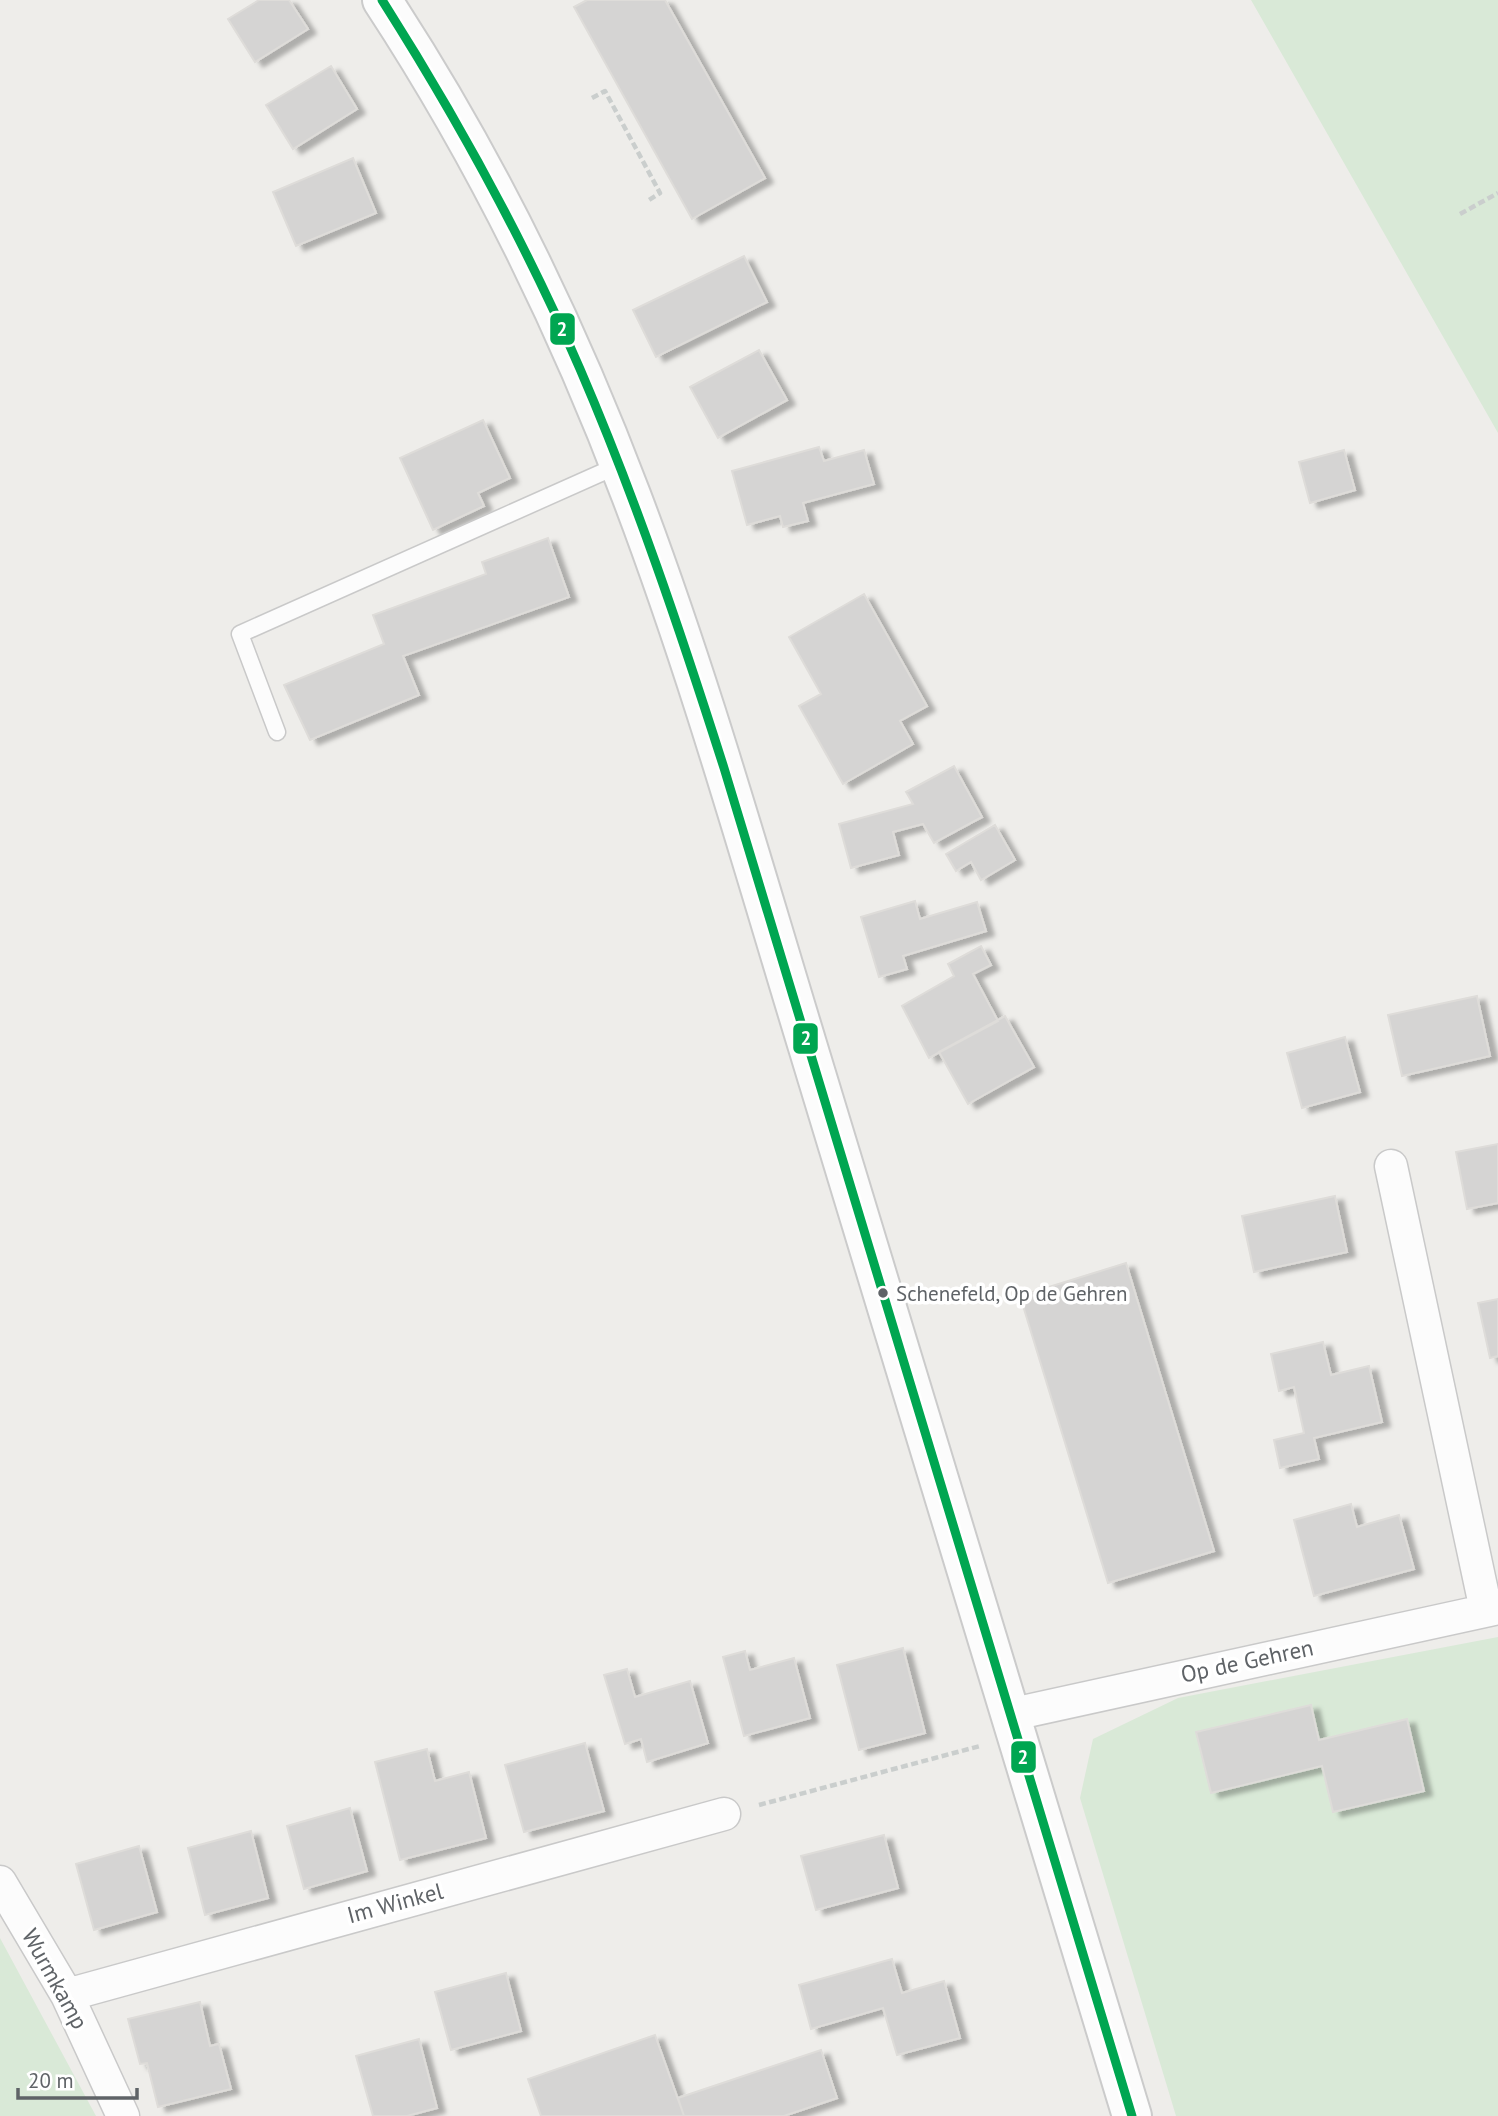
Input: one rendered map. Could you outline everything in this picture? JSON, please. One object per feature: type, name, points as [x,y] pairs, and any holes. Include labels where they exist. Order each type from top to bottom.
[{"type":"main road","points":[[382,0],[431,79],[517,240],[563,333],[619,464],[698,689],[883,1292],[998,1729],[1132,2116]]},
{"type":"street","name":"Op de Gehren","points":[[998,1729],[1492,1609],[1391,1166]]},
{"type":"street","name":"Im Winkel","points":[[67,1995],[724,1814]]},
{"type":"street","name":"Wurmkamp","points":[[0,1882],[67,1995],[122,2116]]},
{"type":"lane","points":[[277,732],[240,634],[619,464]]},
{"type":"path","points":[[592,98],[605,91],[660,193],[649,200]]},
{"type":"path","points":[[1460,214],[1498,193]]},
{"type":"path","points":[[724,1814],[998,1729]]},
{"type":"green space","points":[[1251,0],[1498,0],[1498,433]]},
{"type":"green space","points":[[1498,1637],[1498,2116],[1176,2116],[1080,1798],[1093,1739],[1178,1698]]},
{"type":"green space","points":[[0,1938],[96,2116],[0,2116]]},
{"type":"building","points":[[259,0],[289,0],[308,29],[255,62],[228,19]]},
{"type":"building","points":[[587,0],[665,0],[765,178],[692,219],[574,7]]},
{"type":"building","points":[[331,66],[357,109],[293,149],[266,105]]},
{"type":"building","points":[[353,158],[376,213],[296,246],[273,192]]},
{"type":"building","points":[[744,256],[767,302],[656,357],[633,310]]},
{"type":"building","points":[[759,350],[787,400],[718,438],[690,387]]},
{"type":"building","points":[[483,420],[510,478],[478,493],[484,506],[433,530],[400,458]]},
{"type":"building","points":[[819,447],[824,461],[864,450],[874,484],[803,503],[808,521],[783,527],[780,516],[747,525],[732,471]]},
{"type":"building","points":[[1344,450],[1355,490],[1310,503],[1299,462]]},
{"type":"building","points":[[548,538],[569,597],[403,656],[419,695],[310,740],[284,685],[384,644],[373,615],[486,574],[482,562]]},
{"type":"building","points":[[864,594],[927,706],[900,721],[913,744],[843,784],[799,706],[821,694],[789,637]]},
{"type":"building","points":[[954,766],[982,817],[934,843],[923,824],[893,832],[899,855],[851,868],[839,824],[913,804],[906,792]]},
{"type":"building","points":[[995,825],[1015,860],[981,880],[971,862],[956,871],[946,854]]},
{"type":"building","points":[[915,901],[920,919],[977,902],[986,931],[903,956],[907,969],[879,977],[861,917]]},
{"type":"building","points":[[981,946],[991,965],[973,974],[998,1021],[929,1058],[902,1006],[954,976],[948,964]]},
{"type":"building","points":[[1477,996],[1490,1056],[1402,1076],[1388,1015]]},
{"type":"building","points":[[1005,1016],[1034,1067],[968,1104],[939,1052]]},
{"type":"building","points":[[1345,1037],[1360,1092],[1302,1108],[1287,1053]]},
{"type":"building","points":[[1498,1144],[1498,1203],[1467,1209],[1456,1152]]},
{"type":"building","points":[[1335,1196],[1347,1252],[1254,1272],[1242,1216]]},
{"type":"building","points":[[1126,1263],[1214,1551],[1108,1583],[1020,1296]]},
{"type":"building","points":[[1498,1299],[1498,1356],[1490,1358],[1478,1303]]},
{"type":"building","points":[[1323,1342],[1331,1375],[1369,1366],[1382,1422],[1314,1438],[1319,1459],[1280,1468],[1274,1440],[1304,1433],[1294,1387],[1279,1391],[1271,1354]]},
{"type":"building","points":[[1351,1504],[1357,1527],[1399,1515],[1414,1569],[1314,1596],[1294,1520]]},
{"type":"building","points":[[903,1648],[925,1733],[859,1750],[837,1665]]},
{"type":"building","points":[[745,1651],[750,1670],[794,1658],[810,1718],[744,1736],[723,1657]]},
{"type":"building","points":[[627,1669],[635,1697],[690,1681],[708,1743],[647,1762],[641,1739],[625,1744],[604,1675]]},
{"type":"building","points":[[1311,1705],[1319,1740],[1407,1719],[1424,1791],[1333,1812],[1322,1766],[1211,1793],[1196,1732]]},
{"type":"building","points":[[585,1743],[604,1811],[524,1832],[505,1765]]},
{"type":"building","points":[[427,1749],[435,1781],[469,1772],[486,1838],[400,1860],[375,1762]]},
{"type":"building","points":[[350,1808],[367,1871],[304,1889],[287,1826]]},
{"type":"building","points":[[251,1831],[268,1898],[205,1915],[188,1848]]},
{"type":"building","points":[[884,1835],[898,1888],[816,1910],[801,1856]]},
{"type":"building","points":[[139,1846],[157,1912],[94,1930],[76,1864]]},
{"type":"building","points":[[892,1959],[902,1993],[944,1981],[960,2038],[897,2055],[883,2008],[811,2029],[799,1985]]},
{"type":"building","points":[[506,1973],[521,2031],[451,2050],[435,1992]]},
{"type":"building","points":[[200,2002],[210,2046],[219,2044],[231,2089],[158,2107],[147,2063],[140,2064],[128,2019]]},
{"type":"building","points":[[655,2035],[684,2116],[541,2116],[528,2079]]},
{"type":"building","points":[[419,2039],[437,2108],[407,2116],[373,2116],[356,2056]]},
{"type":"building","points":[[821,2050],[837,2098],[784,2116],[684,2116],[678,2098]]},
{"type":"transit line","name":"2","points":[[382,0],[463,135],[536,274],[601,418],[657,567],[724,768],[1132,2116]]},
{"type":"place","name":"Schenefeld, Op de Gehren","points":[[883,1293]]}]
